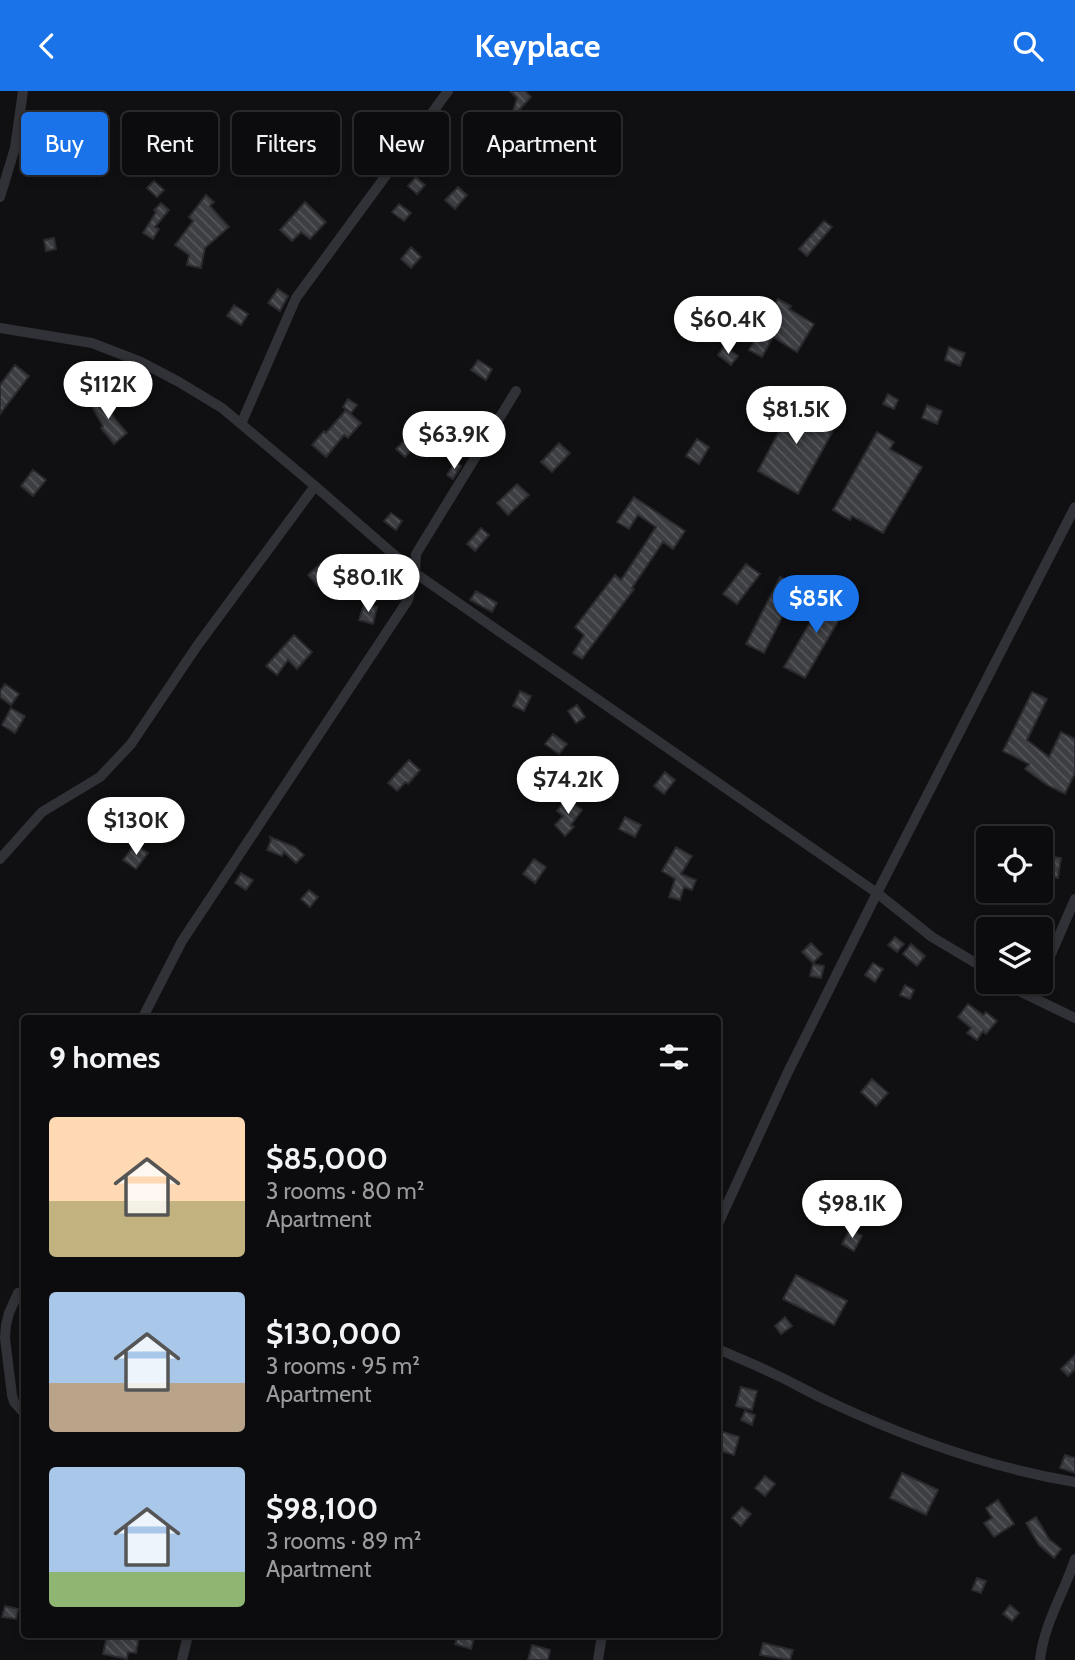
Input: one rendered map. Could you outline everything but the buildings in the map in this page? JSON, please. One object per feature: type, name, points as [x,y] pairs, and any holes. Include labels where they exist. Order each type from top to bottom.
[{"type":"street","points":[[0,197],[15,148],[23,91]]},
{"type":"street","points":[[241,424],[296,298],[448,91]]},
{"type":"street","points":[[0,328],[92,343],[141,362],[211,401],[415,573],[877,893],[932,937],[976,963]]},
{"type":"street","points":[[144,1015],[182,941],[408,600],[415,573],[416,555],[516,391]]},
{"type":"street","points":[[0,859],[42,813],[100,777],[131,744],[197,646],[315,486]]},
{"type":"street","points":[[721,1217],[787,1074],[877,893],[1075,507]]},
{"type":"street","points":[[1053,950],[1075,899]]},
{"type":"street","points":[[1025,994],[1075,1019]]},
{"type":"street","points":[[1032,998],[1034,994]]},
{"type":"street","points":[[18,1293],[9,1313],[5,1338],[12,1395],[21,1410]]},
{"type":"street","points":[[721,1350],[830,1402],[975,1459],[1043,1477],[1075,1482]]},
{"type":"street","points":[[1040,1660],[1043,1637],[1075,1559]]},
{"type":"street","points":[[182,1660],[187,1638]]},
{"type":"street","points":[[598,1660],[602,1638]]}]
